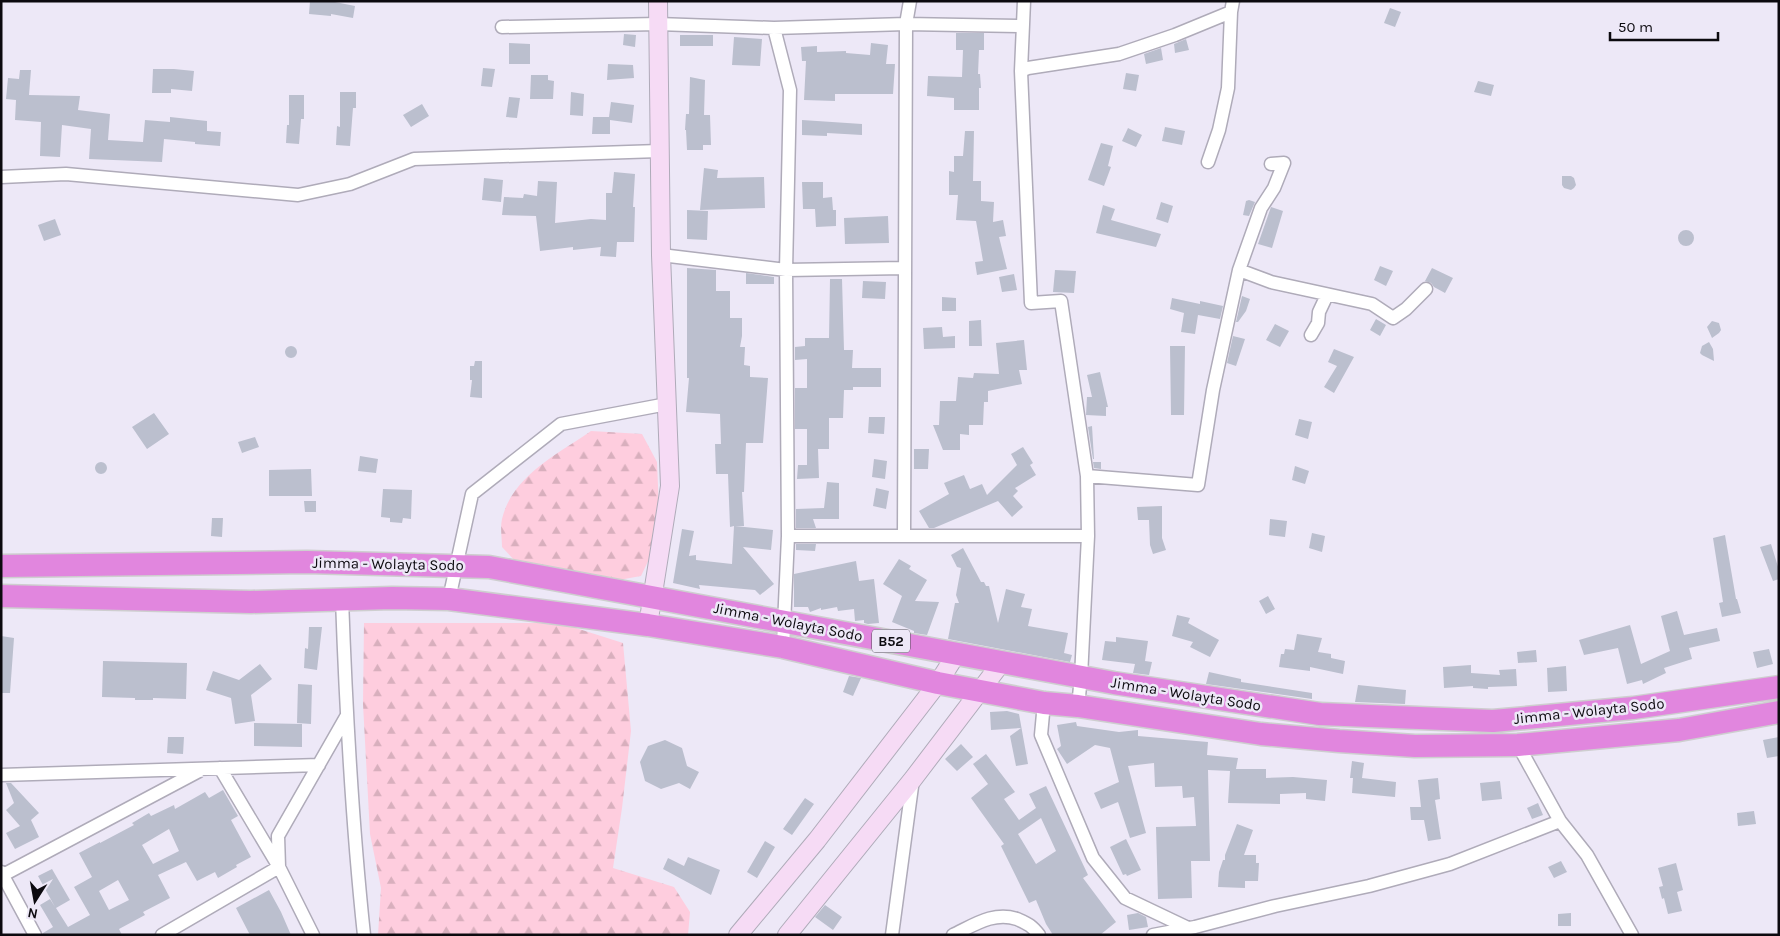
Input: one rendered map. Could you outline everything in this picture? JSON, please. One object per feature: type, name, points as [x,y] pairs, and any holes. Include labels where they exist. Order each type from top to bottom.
[{"type":"highway","name":"Jimma - Wolayta Sodo","points":[[1,566],[307,562],[488,566],[1081,677],[1320,714],[1493,721],[1633,708],[1779,687]]},
{"type":"highway","name":"Jimma - Wolayta Sodo","points":[[1,596],[251,602],[342,599],[450,599],[648,625],[783,647],[979,692],[1044,703],[1078,706],[1261,734],[1414,746],[1518,745],[1679,730],[1779,712]]},
{"type":"main road","points":[[648,625],[670,486],[661,255],[658,1]]},
{"type":"main road","points":[[738,935],[817,840],[938,683],[957,653]]},
{"type":"main road","points":[[787,935],[913,779],[1002,662]]},
{"type":"street","points":[[904,536],[906,24],[910,1]]},
{"type":"street","points":[[1024,1],[1021,71],[1030,303],[1061,301],[1087,476],[1088,536],[1078,706]]},
{"type":"street","points":[[1021,71],[1028,68],[1119,54],[1175,35],[1232,6],[1228,88],[1219,130],[1208,162]]},
{"type":"street","points":[[502,27],[658,24],[774,28],[906,24],[1022,26]]},
{"type":"street","points":[[774,28],[790,90],[786,270],[788,536],[783,647]]},
{"type":"street","points":[[1,177],[66,174],[298,195],[350,184],[414,159],[659,151]]},
{"type":"street","points":[[1087,476],[1198,485],[1213,390],[1238,270],[1261,208],[1274,188],[1284,163],[1271,164]]},
{"type":"street","points":[[661,255],[786,270],[904,268]]},
{"type":"street","points":[[1238,270],[1271,282],[1372,304],[1393,318],[1406,309],[1426,289]]},
{"type":"street","points":[[1311,335],[1318,323],[1319,312],[1327,295]]},
{"type":"street","points":[[450,599],[472,494],[561,424],[667,404]]},
{"type":"street","points":[[788,536],[1088,536]]},
{"type":"street","points":[[342,599],[346,717],[355,849],[364,935]]},
{"type":"street","points":[[1044,703],[1040,735],[1093,858],[1125,898],[1188,928]]},
{"type":"street","points":[[279,867],[278,836],[346,717]]},
{"type":"street","points":[[1518,745],[1560,821],[1587,855],[1632,935]]},
{"type":"street","points":[[1,775],[319,765]]},
{"type":"street","points":[[220,768],[279,867],[313,935]]},
{"type":"street","points":[[35,935],[2,874],[203,769]]},
{"type":"street","points":[[892,935],[913,779]]},
{"type":"street","points":[[1153,935],[1369,886],[1450,864],[1560,821]]},
{"type":"street","points":[[162,935],[279,867]]},
{"type":"street","points":[[954,935],[985,919],[1007,916],[1031,925],[1039,935]]},
{"type":"green space","points":[[591,431],[642,434],[657,462],[659,510],[653,551],[641,576],[613,581],[517,563],[502,547],[502,519],[507,504],[515,490],[538,468]]},
{"type":"green space","points":[[364,623],[560,623],[623,643],[631,731],[613,868],[674,887],[690,912],[688,935],[378,935],[381,888],[370,834],[363,704]]},
{"type":"building","points":[[310,1],[335,2],[355,6],[353,18],[331,14],[331,16],[309,14]]},
{"type":"building","points":[[1390,8],[1401,12],[1395,27],[1384,23]]},
{"type":"building","points":[[956,33],[984,33],[984,50],[979,50],[978,74],[980,74],[981,88],[979,88],[979,110],[954,110],[954,98],[927,96],[928,76],[962,77],[963,50],[956,50]]},
{"type":"building","points":[[624,34],[636,35],[635,47],[623,45]]},
{"type":"building","points":[[680,35],[713,35],[713,46],[680,46]]},
{"type":"building","points":[[734,37],[762,39],[760,66],[732,65]]},
{"type":"building","points":[[1186,39],[1189,50],[1175,53],[1174,44]]},
{"type":"building","points":[[509,43],[530,44],[530,64],[509,64]]},
{"type":"building","points":[[871,43],[888,45],[886,64],[895,64],[893,94],[835,94],[835,101],[804,100],[806,61],[802,61],[801,47],[817,46],[817,52],[846,51],[846,53],[870,55]]},
{"type":"building","points":[[1161,48],[1163,60],[1146,64],[1144,54]]},
{"type":"building","points":[[608,64],[633,65],[634,78],[607,80]]},
{"type":"building","points":[[483,68],[495,69],[492,87],[481,86]]},
{"type":"building","points":[[153,69],[194,71],[192,91],[171,89],[171,93],[152,93]]},
{"type":"building","points":[[20,70],[31,70],[29,95],[80,96],[78,110],[110,114],[108,140],[143,142],[145,120],[170,122],[170,117],[207,121],[207,131],[221,132],[220,146],[164,139],[162,162],[89,159],[91,129],[62,125],[60,157],[40,156],[41,122],[15,120],[16,100],[6,99],[8,78],[19,79]]},
{"type":"building","points":[[1126,73],[1139,75],[1136,91],[1123,89]]},
{"type":"building","points":[[531,75],[548,75],[548,80],[554,81],[553,99],[530,99]]},
{"type":"building","points":[[690,77],[705,80],[704,115],[710,115],[711,145],[703,145],[703,150],[687,150],[685,130],[686,114],[689,114]]},
{"type":"building","points":[[1478,81],[1494,85],[1491,96],[1474,92]]},
{"type":"building","points":[[340,92],[356,92],[356,108],[353,108],[350,146],[336,145],[337,126],[340,127]]},
{"type":"building","points":[[571,92],[584,94],[583,116],[570,115]]},
{"type":"building","points":[[289,95],[304,95],[304,119],[301,119],[299,144],[286,143],[287,125],[289,125]]},
{"type":"building","points":[[509,97],[520,98],[517,118],[506,117]]},
{"type":"building","points":[[611,102],[634,105],[632,123],[610,120],[610,134],[592,134],[593,117],[609,117]]},
{"type":"building","points":[[422,104],[429,116],[411,127],[403,115]]},
{"type":"building","points":[[802,120],[862,124],[862,135],[827,133],[827,136],[802,135]]},
{"type":"building","points":[[1165,127],[1185,131],[1182,145],[1162,141]]},
{"type":"building","points":[[1128,128],[1142,135],[1136,147],[1122,141]]},
{"type":"building","points":[[965,131],[974,131],[973,181],[981,181],[981,201],[994,202],[993,222],[1003,220],[1006,236],[999,237],[1007,269],[977,275],[975,262],[983,261],[976,221],[956,220],[958,195],[949,195],[949,171],[954,172],[954,156],[963,156]]},
{"type":"building","points":[[1101,143],[1113,146],[1108,166],[1111,167],[1104,186],[1088,180]]},
{"type":"building","points":[[704,168],[718,170],[717,178],[764,177],[765,208],[700,210]]},
{"type":"building","points":[[614,172],[635,174],[633,207],[635,207],[634,242],[617,242],[616,257],[600,256],[601,247],[573,250],[573,247],[540,251],[536,216],[502,215],[504,197],[523,198],[524,194],[537,196],[538,181],[557,182],[555,223],[591,219],[606,220],[606,193],[612,193]]},
{"type":"building","points":[[1562,176],[1574,178],[1576,185],[1574,188],[1571,190],[1564,188]]},
{"type":"building","points":[[484,178],[503,180],[501,202],[482,200]]},
{"type":"building","points":[[802,182],[823,182],[823,198],[832,197],[833,210],[836,210],[836,226],[816,227],[815,209],[803,209]]},
{"type":"building","points":[[1246,201],[1255,202],[1249,216],[1243,215]]},
{"type":"building","points":[[1161,202],[1173,206],[1168,223],[1156,219]]},
{"type":"building","points":[[1103,205],[1115,209],[1111,220],[1161,234],[1156,247],[1096,233]]},
{"type":"building","points":[[1271,207],[1283,211],[1272,248],[1258,244]]},
{"type":"building","points":[[687,210],[708,211],[707,240],[687,239]]},
{"type":"building","points":[[888,216],[889,243],[845,244],[844,218]]},
{"type":"building","points":[[55,219],[61,235],[44,241],[38,225]]},
{"type":"building","points":[[1683,230],[1689,230],[1694,235],[1692,244],[1683,246],[1678,241],[1678,235]]},
{"type":"building","points":[[1380,266],[1393,271],[1386,286],[1374,280]]},
{"type":"building","points":[[687,268],[716,270],[716,291],[730,291],[730,318],[742,318],[740,347],[745,347],[744,365],[750,366],[750,377],[768,378],[763,443],[746,443],[744,492],[742,492],[744,526],[735,526],[773,530],[771,550],[743,547],[774,584],[760,595],[755,590],[699,585],[700,589],[673,583],[682,529],[694,531],[689,556],[696,555],[696,560],[732,564],[734,526],[730,527],[728,474],[716,474],[715,444],[721,444],[720,414],[686,412],[689,378],[687,378]]},
{"type":"building","points":[[1432,268],[1453,278],[1445,293],[1425,281]]},
{"type":"building","points":[[1055,270],[1076,271],[1074,293],[1053,292]]},
{"type":"building","points":[[746,273],[774,277],[774,284],[746,284]]},
{"type":"building","points":[[1014,274],[1017,290],[1002,292],[999,277]]},
{"type":"building","points":[[830,279],[842,279],[844,350],[853,350],[852,368],[881,368],[881,387],[853,387],[853,390],[844,390],[843,418],[829,418],[829,449],[818,449],[819,478],[797,479],[798,465],[807,465],[807,429],[795,429],[795,388],[807,388],[807,359],[795,360],[795,347],[805,346],[805,338],[829,338]]},
{"type":"building","points":[[863,281],[886,282],[885,299],[862,298]]},
{"type":"building","points":[[1242,296],[1250,299],[1246,311],[1236,322]]},
{"type":"building","points":[[942,297],[956,298],[956,311],[942,311]]},
{"type":"building","points":[[1172,298],[1200,304],[1200,301],[1223,306],[1220,319],[1198,315],[1195,334],[1181,332],[1184,313],[1170,309]]},
{"type":"building","points":[[1376,319],[1386,325],[1380,336],[1370,330]]},
{"type":"building","points":[[981,320],[982,346],[969,346],[969,321]]},
{"type":"building","points":[[1712,321],[1719,323],[1721,330],[1712,338],[1707,327]]},
{"type":"building","points":[[1275,324],[1289,331],[1280,347],[1266,340]]},
{"type":"building","points":[[942,327],[943,337],[955,336],[955,348],[924,349],[923,328]]},
{"type":"building","points":[[1233,336],[1245,339],[1236,366],[1227,363]]},
{"type":"building","points":[[1024,340],[1027,370],[1019,370],[1022,384],[988,391],[988,402],[984,402],[983,425],[969,425],[969,435],[960,434],[960,450],[943,450],[933,425],[939,425],[940,401],[956,401],[958,377],[973,378],[974,373],[999,374],[996,343]]},
{"type":"building","points":[[1709,342],[1713,349],[1714,361],[1700,353],[1702,346]]},
{"type":"building","points":[[289,346],[293,346],[297,352],[293,358],[289,358],[285,354],[285,350]]},
{"type":"building","points":[[1170,346],[1185,346],[1184,415],[1171,415]]},
{"type":"building","points":[[1334,349],[1354,357],[1334,393],[1324,387],[1337,366],[1328,362]]},
{"type":"building","points":[[475,361],[482,361],[482,398],[470,397],[472,380],[470,380],[470,366],[474,366]]},
{"type":"building","points":[[1100,372],[1108,407],[1106,407],[1106,416],[1086,415],[1087,397],[1092,397],[1087,375]]},
{"type":"building","points":[[154,413],[169,434],[147,449],[132,427]]},
{"type":"building","points":[[869,417],[885,417],[884,434],[868,433]]},
{"type":"building","points":[[1299,419],[1312,422],[1308,439],[1295,435]]},
{"type":"building","points":[[1092,426],[1094,459],[1088,427]]},
{"type":"building","points":[[255,437],[259,447],[242,453],[238,442]]},
{"type":"building","points":[[1023,447],[1033,463],[1030,465],[1036,475],[1015,488],[1018,491],[1013,496],[1023,507],[1012,517],[998,501],[934,528],[929,528],[919,511],[949,494],[944,483],[964,475],[970,489],[982,484],[987,495],[1017,465],[1011,454]]},
{"type":"building","points":[[914,449],[929,449],[928,469],[914,469]]},
{"type":"building","points":[[360,456],[378,459],[376,473],[358,471]]},
{"type":"building","points":[[874,459],[887,461],[885,479],[872,477]]},
{"type":"building","points":[[99,462],[103,462],[107,468],[103,474],[99,474],[95,470],[95,466]]},
{"type":"building","points":[[1093,462],[1101,462],[1101,469],[1094,468]]},
{"type":"building","points":[[1295,466],[1309,471],[1305,484],[1292,480]]},
{"type":"building","points":[[311,469],[312,496],[269,496],[269,470]]},
{"type":"building","points":[[827,482],[839,483],[839,519],[813,519],[816,528],[796,528],[796,509],[824,508]]},
{"type":"building","points":[[876,488],[889,491],[886,509],[873,506]]},
{"type":"building","points":[[383,489],[412,490],[411,519],[403,518],[402,523],[390,522],[390,518],[381,517]]},
{"type":"building","points":[[304,501],[316,501],[316,512],[305,512]]},
{"type":"building","points":[[1162,506],[1162,538],[1166,550],[1153,554],[1150,545],[1149,520],[1138,520],[1137,507]]},
{"type":"building","points":[[212,518],[223,518],[222,537],[211,536]]},
{"type":"building","points":[[1270,519],[1287,521],[1285,537],[1269,535]]},
{"type":"building","points":[[1312,533],[1325,536],[1322,552],[1309,548]]},
{"type":"building","points":[[1725,535],[1736,599],[1741,613],[1722,617],[1719,603],[1723,602],[1713,538]]},
{"type":"building","points":[[796,544],[816,544],[815,551],[796,550]]},
{"type":"building","points":[[1771,544],[1779,570],[1779,579],[1773,581],[1760,547]]},
{"type":"building","points":[[963,548],[981,582],[989,586],[998,623],[1006,589],[1025,594],[1021,607],[1032,609],[1028,626],[1068,633],[1064,653],[1072,655],[1070,662],[948,639],[955,603],[959,603],[956,595],[961,568],[957,567],[951,555]]},
{"type":"building","points":[[899,559],[911,566],[909,569],[927,580],[915,601],[939,602],[927,635],[914,633],[914,631],[892,622],[902,596],[883,584]]},
{"type":"building","points":[[856,561],[859,581],[874,579],[879,623],[868,624],[864,623],[864,620],[855,621],[854,609],[838,611],[837,607],[821,610],[821,608],[810,612],[808,607],[794,607],[794,574]]},
{"type":"building","points":[[1268,596],[1275,609],[1266,614],[1259,601]]},
{"type":"building","points":[[1677,611],[1684,635],[1717,628],[1720,641],[1689,648],[1692,659],[1664,668],[1666,673],[1643,684],[1642,680],[1627,684],[1618,648],[1584,655],[1579,640],[1630,625],[1641,664],[1670,651],[1661,616]]},
{"type":"building","points":[[1177,615],[1190,618],[1188,623],[1219,640],[1210,657],[1190,647],[1193,642],[1172,636]]},
{"type":"building","points":[[309,627],[322,627],[317,670],[304,668],[305,648],[308,649]]},
{"type":"building","points":[[1297,634],[1322,638],[1318,652],[1331,654],[1331,658],[1345,661],[1343,674],[1310,667],[1310,671],[1279,667],[1281,654],[1284,654],[1285,649],[1294,650]]},
{"type":"building","points":[[1,636],[14,638],[10,693],[1,693]]},
{"type":"building","points":[[1116,637],[1148,641],[1145,661],[1152,662],[1149,675],[1133,673],[1135,664],[1102,660],[1105,641],[1116,642]]},
{"type":"building","points":[[1769,649],[1773,664],[1757,668],[1753,652]]},
{"type":"building","points":[[1536,650],[1537,662],[1518,663],[1517,652]]},
{"type":"building","points":[[103,661],[187,663],[186,699],[153,698],[153,700],[135,700],[135,698],[102,697]]},
{"type":"building","points":[[260,664],[272,679],[251,695],[255,721],[235,724],[231,698],[206,690],[213,671],[239,680]]},
{"type":"building","points":[[1471,665],[1471,673],[1500,675],[1499,670],[1516,669],[1517,686],[1488,687],[1488,689],[1473,688],[1473,686],[1444,688],[1443,667]]},
{"type":"building","points":[[1566,666],[1567,691],[1548,692],[1547,668]]},
{"type":"building","points":[[1209,672],[1241,679],[1241,682],[1312,693],[1312,699],[1206,684]]},
{"type":"building","points":[[849,676],[861,678],[853,696],[843,692]]},
{"type":"building","points":[[298,684],[312,685],[311,724],[297,723]]},
{"type":"building","points":[[1358,685],[1406,690],[1405,704],[1355,702]]},
{"type":"building","points":[[1007,711],[1019,714],[1028,764],[1016,766],[1010,736],[1021,728],[991,730],[990,712]]},
{"type":"building","points":[[1076,722],[1077,726],[1119,732],[1138,730],[1138,736],[1208,742],[1207,755],[1238,758],[1236,769],[1266,769],[1266,778],[1293,777],[1327,780],[1325,801],[1306,799],[1306,793],[1280,794],[1280,804],[1228,803],[1230,771],[1208,770],[1210,861],[1191,861],[1192,898],[1158,899],[1156,827],[1196,826],[1194,797],[1183,798],[1182,786],[1155,787],[1154,763],[1128,766],[1146,833],[1130,838],[1118,802],[1101,809],[1094,793],[1119,782],[1110,748],[1095,745],[1067,764],[1057,749],[1061,746],[1057,725]]},
{"type":"building","points":[[254,723],[302,724],[302,747],[254,746]]},
{"type":"building","points":[[168,737],[184,737],[183,754],[167,753]]},
{"type":"building","points":[[1779,737],[1779,756],[1767,758],[1763,740]]},
{"type":"building","points":[[665,740],[682,748],[687,766],[699,772],[690,789],[679,783],[661,789],[645,781],[640,762],[648,746]]},
{"type":"building","points":[[961,744],[973,757],[957,771],[945,759]]},
{"type":"building","points":[[986,754],[1015,792],[1004,799],[1019,820],[1036,808],[1029,794],[1046,786],[1088,875],[1083,878],[1116,922],[1100,935],[1053,935],[1036,900],[1029,903],[1001,846],[1004,844],[971,798],[988,784],[973,764]],"holes":[[[1041,818],[1056,851],[1036,864],[1018,834]]]},
{"type":"building","points":[[1352,761],[1364,763],[1362,778],[1396,782],[1395,797],[1352,793],[1353,778],[1350,778]]},
{"type":"building","points":[[1438,778],[1440,799],[1435,800],[1441,839],[1428,841],[1424,820],[1411,820],[1410,807],[1421,807],[1418,780]]},
{"type":"building","points":[[1500,781],[1502,799],[1482,801],[1480,783]]},
{"type":"building","points":[[6,783],[11,783],[39,813],[31,820],[39,837],[15,849],[6,833],[20,826],[6,810],[14,803]]},
{"type":"building","points":[[223,790],[238,816],[231,820],[251,857],[218,878],[215,872],[197,881],[186,862],[158,875],[170,898],[143,912],[145,915],[119,929],[122,935],[43,935],[43,933],[53,927],[40,905],[50,899],[55,907],[38,876],[52,869],[70,900],[56,908],[68,927],[90,915],[74,887],[92,877],[79,853],[134,825],[132,823],[149,813],[151,816],[174,805],[175,809],[205,792],[209,798]],"holes":[[[169,829],[179,851],[153,864],[142,845]],[[118,880],[129,900],[109,910],[99,891]]]},
{"type":"building","points":[[805,798],[814,804],[792,835],[783,829]]},
{"type":"building","points":[[1538,803],[1543,815],[1532,819],[1527,808]]},
{"type":"building","points":[[1754,811],[1756,824],[1738,826],[1737,813]]},
{"type":"building","points":[[1237,824],[1253,830],[1244,855],[1256,855],[1256,863],[1259,863],[1258,881],[1245,881],[1245,888],[1218,887],[1219,872]]},
{"type":"building","points":[[1126,839],[1141,870],[1127,876],[1126,874],[1123,875],[1110,847]]},
{"type":"building","points":[[765,841],[775,847],[757,878],[747,872]]},
{"type":"building","points":[[688,857],[720,870],[711,895],[663,869],[668,858],[684,866]]},
{"type":"building","points":[[1561,861],[1567,872],[1554,878],[1548,867]]},
{"type":"building","points":[[1676,863],[1683,890],[1677,892],[1682,911],[1668,914],[1659,887],[1663,886],[1658,868]]},
{"type":"building","points":[[269,890],[291,935],[250,935],[236,908]]},
{"type":"building","points":[[825,905],[842,917],[833,930],[815,917]]},
{"type":"building","points":[[1138,913],[1146,917],[1148,927],[1129,930],[1127,915]]},
{"type":"building","points":[[1571,913],[1571,926],[1558,926],[1558,914]]}]
